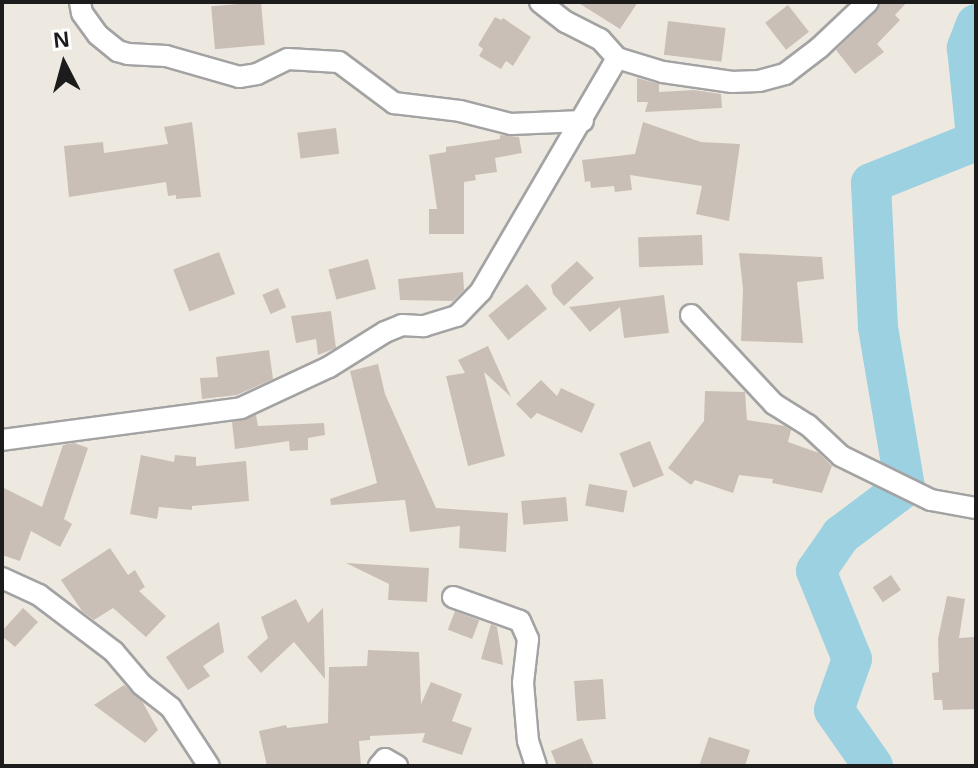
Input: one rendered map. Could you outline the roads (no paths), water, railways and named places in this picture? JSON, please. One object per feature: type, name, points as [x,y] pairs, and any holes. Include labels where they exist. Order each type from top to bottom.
[{"type":"street","points":[[80,2],[82,13],[98,35],[118,51],[128,54],[166,56],[239,77],[257,74],[288,59],[339,62],[394,103],[460,111],[511,124],[583,121]]},
{"type":"street","points":[[540,2],[566,22],[600,39],[617,58],[663,72],[732,82],[759,81],[785,74],[819,48],[868,2]]},
{"type":"street","points":[[2,440],[241,408],[329,367],[385,332],[402,325],[424,326],[457,316],[481,291],[617,58]]},
{"type":"street","points":[[691,315],[774,404],[808,425],[841,456],[931,500],[976,508]]},
{"type":"street","points":[[2,578],[39,595],[114,652],[142,685],[171,708],[209,766]]},
{"type":"street","points":[[453,597],[520,621],[528,639],[523,683],[528,741],[536,766]]},
{"type":"street","points":[[379,766],[385,759],[397,766]]},
{"type":"waterway","points":[[976,24],[967,48],[976,137]]},
{"type":"waterway","points":[[873,766],[834,710],[852,659],[816,571],[841,535],[905,487],[878,327],[871,183],[976,141]]}]
